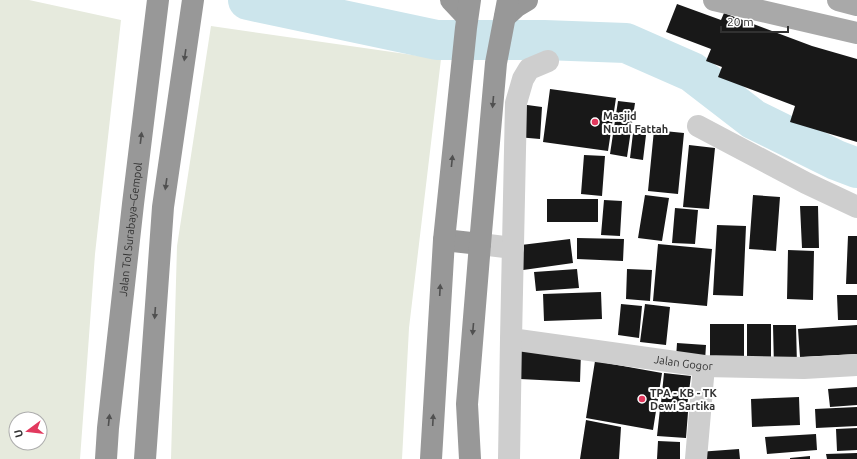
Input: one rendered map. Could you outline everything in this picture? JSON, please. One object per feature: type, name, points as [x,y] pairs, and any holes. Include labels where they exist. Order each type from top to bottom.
[{"type":"highway","points":[[431,459],[444,240],[462,59],[468,15],[451,0]]},
{"type":"highway","points":[[470,459],[466,404],[496,63],[506,15],[527,0]]},
{"type":"highway","name":"Jalan Tol Surabaya–Gempol","points":[[106,459],[131,219],[157,5]]},
{"type":"highway","points":[[145,459],[163,207],[191,8]]},
{"type":"highway","points":[[444,240],[480,244]]},
{"type":"main road","points":[[714,0],[857,33]]},
{"type":"main road","points":[[838,0],[857,5]]},
{"type":"street","points":[[509,459],[510,339],[516,103],[523,79],[529,69],[548,62]]},
{"type":"street","points":[[698,126],[806,183],[857,207]]},
{"type":"street","points":[[480,244],[513,248]]},
{"type":"street","name":"Jalan Gogor","points":[[510,339],[704,366],[804,368],[857,365]]},
{"type":"street","points":[[696,459],[704,366]]},
{"type":"shaded area","points":[[0,0],[29,0],[121,20],[95,254],[80,459],[0,459]]},
{"type":"shaded area","points":[[211,26],[441,59],[409,328],[402,459],[171,459],[177,246]]},
{"type":"building","points":[[677,4],[721,20],[724,13],[812,46],[857,59],[857,142],[790,122],[795,106],[718,77],[722,67],[706,61],[711,49],[666,32]]},
{"type":"building","points":[[550,89],[616,98],[608,151],[543,142]]},
{"type":"building","points":[[618,101],[635,103],[627,157],[610,154]]},
{"type":"building","points":[[520,104],[542,107],[540,139],[517,137]]},
{"type":"building","points":[[654,130],[684,133],[678,194],[648,191]]},
{"type":"building","points":[[633,133],[646,135],[643,160],[630,158]]},
{"type":"building","points":[[689,145],[715,148],[709,209],[683,207]]},
{"type":"building","points":[[584,155],[605,156],[602,196],[581,194]]},
{"type":"building","points":[[645,195],[669,198],[662,241],[638,238]]},
{"type":"building","points":[[753,195],[780,197],[776,251],[749,249]]},
{"type":"building","points":[[547,199],[598,199],[598,222],[547,222]]},
{"type":"building","points":[[604,200],[622,201],[620,236],[601,235]]},
{"type":"building","points":[[800,206],[818,206],[819,248],[802,248]]},
{"type":"building","points":[[675,208],[698,210],[695,244],[672,243]]},
{"type":"building","points":[[717,225],[746,226],[743,296],[713,295]]},
{"type":"building","points":[[848,236],[857,236],[857,284],[846,284]]},
{"type":"building","points":[[577,238],[624,239],[623,261],[577,259]]},
{"type":"building","points":[[570,239],[573,263],[516,271],[513,246]]},
{"type":"building","points":[[658,244],[712,249],[707,306],[653,301]]},
{"type":"building","points":[[788,250],[814,251],[813,300],[787,299]]},
{"type":"building","points":[[577,269],[579,288],[536,291],[534,272]]},
{"type":"building","points":[[627,269],[652,270],[650,301],[626,299]]},
{"type":"building","points":[[601,292],[602,319],[544,321],[543,294]]},
{"type":"building","points":[[837,295],[857,295],[857,320],[838,320]]},
{"type":"building","points":[[621,304],[642,306],[639,338],[618,335]]},
{"type":"building","points":[[645,304],[670,307],[666,345],[640,342]]},
{"type":"building","points":[[710,324],[744,324],[744,363],[710,364]]},
{"type":"building","points":[[747,324],[771,324],[771,364],[747,364]]},
{"type":"building","points":[[773,325],[796,325],[797,366],[774,367]]},
{"type":"building","points":[[857,325],[857,354],[800,357],[798,329]]},
{"type":"building","points":[[677,343],[706,345],[705,361],[676,358]]},
{"type":"building","points":[[521,350],[581,352],[580,382],[520,379]]},
{"type":"building","points":[[595,361],[662,373],[653,430],[586,418]]},
{"type":"building","points":[[664,373],[691,376],[687,406],[661,403]]},
{"type":"building","points":[[857,387],[857,405],[830,407],[828,389]]},
{"type":"building","points":[[799,397],[800,425],[752,427],[751,399]]},
{"type":"building","points":[[857,407],[857,426],[816,428],[815,409]]},
{"type":"building","points":[[660,409],[688,412],[686,438],[657,436]]},
{"type":"building","points":[[586,420],[621,427],[619,459],[580,459]]},
{"type":"building","points":[[857,428],[857,450],[837,451],[836,429]]},
{"type":"building","points":[[816,434],[817,450],[767,454],[765,437]]},
{"type":"building","points":[[658,441],[680,442],[680,459],[657,459]]},
{"type":"building","points":[[739,449],[740,459],[699,459],[698,452]]},
{"type":"building","points":[[857,453],[857,459],[827,459],[826,454]]},
{"type":"building","points":[[810,456],[810,459],[790,459],[790,458]]},
{"type":"waterway","points":[[248,0],[437,40],[544,40],[626,43],[692,72],[753,119],[836,160],[857,168]]},
{"type":"place","name":"Masjid Nurul Fattah","points":[[595,122]]},
{"type":"place","name":"TPA - KB - TK Dewi Sartika","points":[[642,399]]}]
